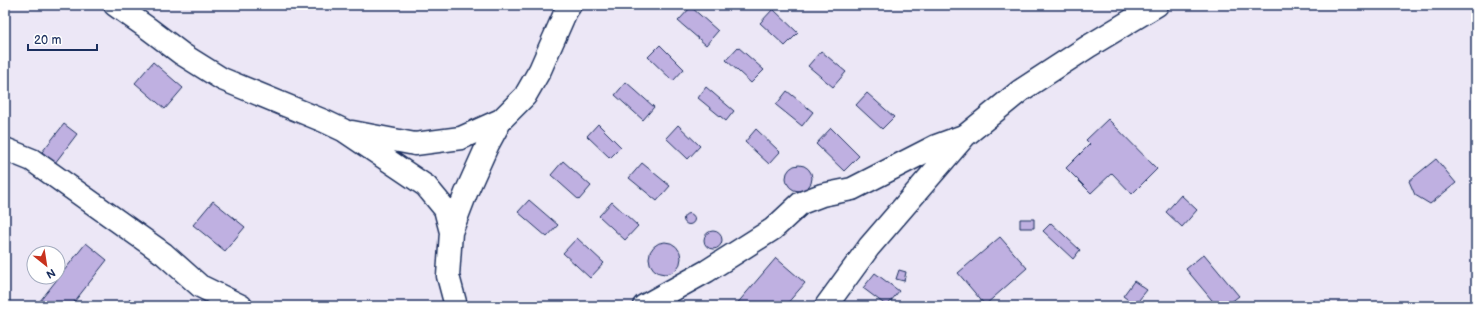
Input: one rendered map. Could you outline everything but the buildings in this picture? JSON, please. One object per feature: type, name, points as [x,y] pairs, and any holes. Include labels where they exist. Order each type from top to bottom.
[{"type":"street","points":[[115,5],[150,29],[182,54],[222,79],[343,130],[426,186],[445,209],[451,232]]},
{"type":"street","points":[[456,306],[448,276],[451,232],[466,193],[501,120],[525,96],[540,70],[562,18],[570,5]]},
{"type":"street","points":[[826,306],[869,247],[966,135],[1020,91],[1089,46],[1157,5]]},
{"type":"street","points":[[343,130],[415,144],[461,138],[501,120]]},
{"type":"street","points":[[644,306],[707,271],[773,229],[801,203],[822,195],[852,189],[936,146],[966,135]]},
{"type":"street","points":[[5,149],[32,160],[164,254],[200,286],[241,306]]}]
